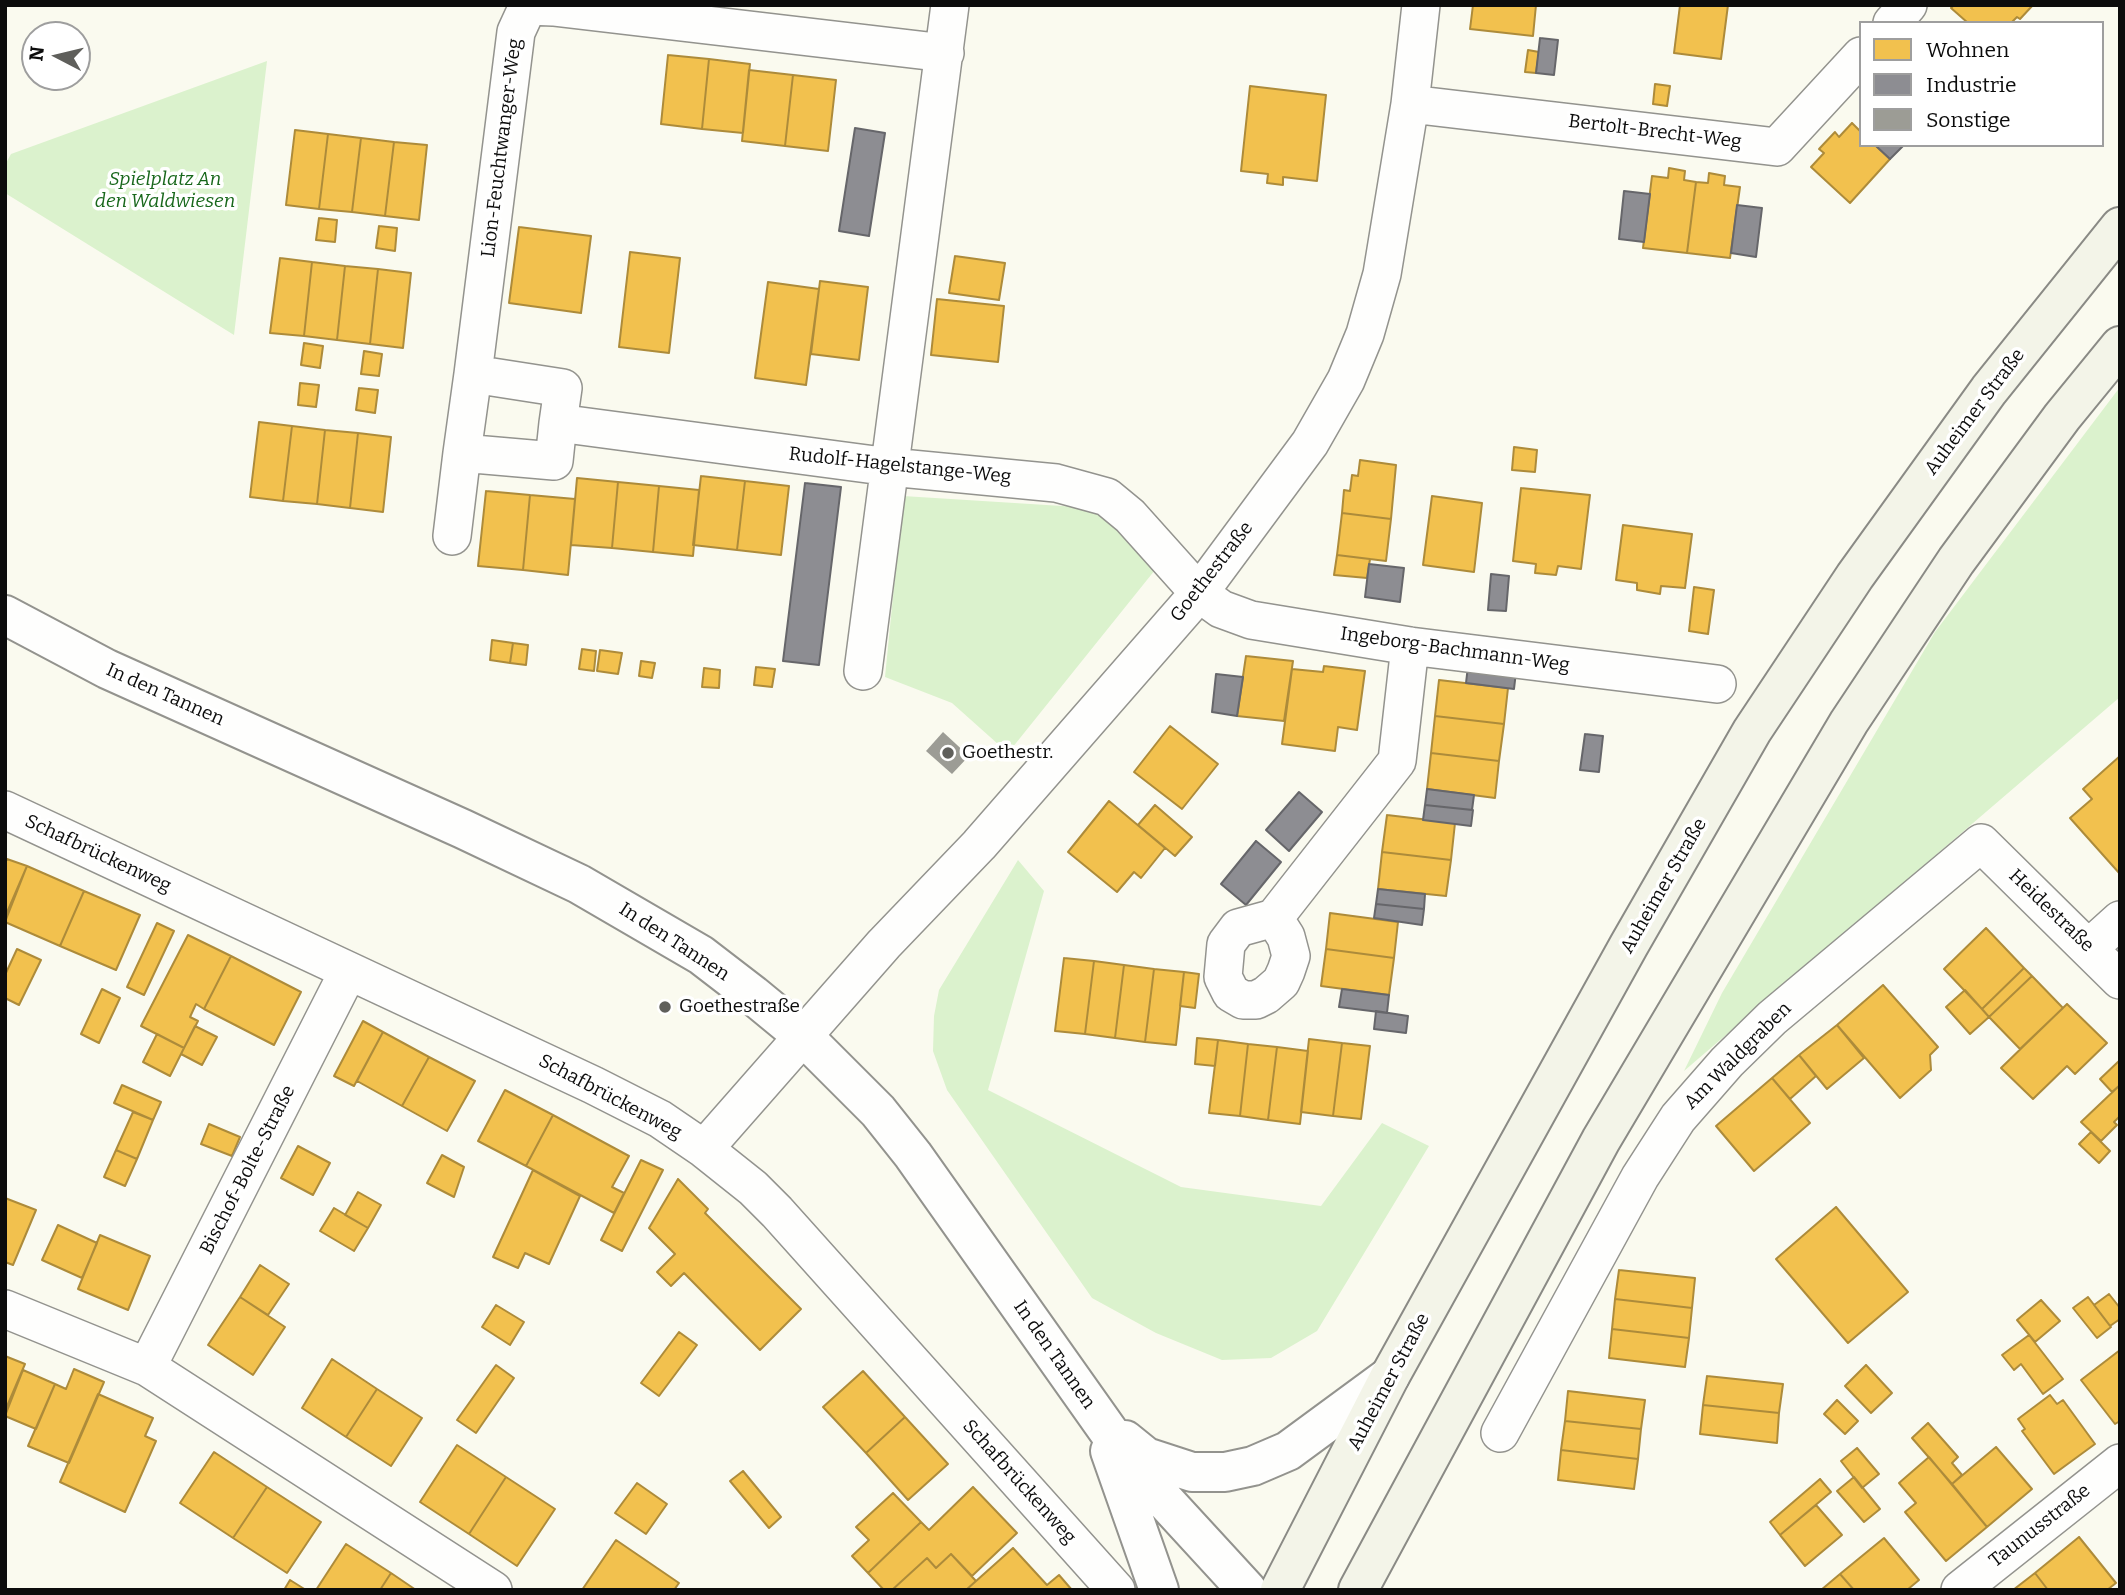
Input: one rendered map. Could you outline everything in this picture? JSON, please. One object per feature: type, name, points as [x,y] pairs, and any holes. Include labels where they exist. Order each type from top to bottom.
[{"type":"main road","name":"Auheimer Straße","points":[[1280,1590],[1390,1377],[1629,945],[1752,731],[1856,576],[1989,390],[2120,227]]},
{"type":"main road","points":[[1358,1590],[1601,1140],[1849,722],[1956,561],[2063,417],[2120,346]]},
{"type":"street","points":[[863,671],[950,5]]},
{"type":"street","name":"Goethestraße","points":[[704,1149],[884,944],[979,845],[1199,593],[1310,443],[1346,380],[1365,334],[1382,274],[1410,104],[1421,5]]},
{"type":"street","points":[[1894,21],[1908,5]]},
{"type":"street","name":"Lion-Feuchtwanger-Weg","points":[[473,374],[516,32],[527,6],[553,6],[944,53]]},
{"type":"street","name":"Bertolt-Brecht-Weg","points":[[1410,104],[1777,147],[1859,59]]},
{"type":"street","points":[[452,536],[462,453],[473,374],[563,388],[554,461],[462,453]]},
{"type":"street","name":"Rudolf-Hagelstange-Weg","points":[[558,422],[890,467],[1056,483],[1107,497],[1130,516],[1199,593]]},
{"type":"street","name":"Ingeborg-Bachmann-Weg","points":[[1199,593],[1221,609],[1251,620],[1410,646],[1717,684]]},
{"type":"street","name":"In den Tannen","points":[[5,615],[107,669],[579,884],[701,955],[804,1037],[878,1111],[913,1155],[1133,1465],[1247,1590]]},
{"type":"street","points":[[1275,918],[1397,761],[1410,646]]},
{"type":"street","name":"Schafbrückenweg","points":[[5,810],[593,1084],[660,1119],[704,1149],[753,1188],[777,1212],[1116,1590]]},
{"type":"street","name":"Heidestraße","points":[[1980,844],[2120,979]]},
{"type":"street","name":"Am Waldgraben","points":[[1500,1433],[1640,1177],[1685,1110],[1772,1018],[1980,844]]},
{"type":"street","points":[[2089,947],[2120,920]]},
{"type":"street","name":"Bischof-Bolte-Straße","points":[[147,1367],[348,972]]},
{"type":"street","points":[[5,1309],[147,1367],[493,1590]]},
{"type":"street","points":[[1097,1416],[1146,1457],[1192,1472],[1225,1472],[1254,1466],[1288,1451],[1390,1377]]},
{"type":"street","points":[[1097,1416],[1159,1590]]},
{"type":"street","name":"Taunusstraße","points":[[1960,1590],[2120,1463]]},
{"type":"green space","name":"Spielplatz An den Waldwiesen","points":[[267,61],[234,335],[5,193],[5,165],[11,154]]},
{"type":"green space","points":[[2120,387],[2120,697],[1684,1071],[1722,993],[1935,632]]},
{"type":"green space","points":[[903,496],[1094,508],[1120,527],[1155,570],[1008,753],[952,703],[885,677]]},
{"type":"green space","points":[[1018,860],[1044,891],[988,1090],[1181,1187],[1321,1206],[1382,1123],[1429,1146],[1317,1331],[1271,1358],[1222,1360],[1156,1333],[1092,1298],[947,1090],[933,1051],[934,1016],[939,990]]},
{"type":"building: Wohnen","points":[[1473,5],[1536,5],[1533,36],[1470,29]]},
{"type":"building: Wohnen","points":[[1680,5],[1728,5],[1721,59],[1674,53]]},
{"type":"building: Wohnen","points":[[1954,5],[2033,5],[2020,19],[2017,17],[2013,21],[1966,21],[1951,8]]},
{"type":"building: Wohnen","points":[[1528,50],[1539,52],[1536,73],[1525,72]]},
{"type":"building: Wohnen","points":[[668,55],[709,59],[702,129],[661,124]]},
{"type":"building: Wohnen","points":[[709,59],[750,64],[743,133],[702,129]]},
{"type":"building: Wohnen","points":[[749,70],[793,75],[785,146],[742,141]]},
{"type":"building: Wohnen","points":[[793,75],[836,80],[828,151],[785,146]]},
{"type":"building: Wohnen","points":[[1655,84],[1670,86],[1667,106],[1653,104]]},
{"type":"building: Wohnen","points":[[1250,86],[1326,95],[1317,181],[1283,177],[1283,185],[1267,183],[1268,174],[1241,171]]},
{"type":"building: Wohnen","points":[[1852,123],[1859,130],[1859,147],[1877,147],[1890,159],[1850,203],[1811,167],[1824,153],[1819,149],[1835,132],[1839,137]]},
{"type":"building: Wohnen","points":[[295,130],[328,134],[319,209],[286,205]]},
{"type":"building: Wohnen","points":[[328,134],[361,138],[352,212],[319,209]]},
{"type":"building: Wohnen","points":[[361,138],[394,142],[385,216],[352,212]]},
{"type":"building: Wohnen","points":[[394,142],[427,145],[419,220],[385,216]]},
{"type":"building: Wohnen","points":[[1669,168],[1685,171],[1684,180],[1696,182],[1687,253],[1643,248],[1652,176],[1668,178]]},
{"type":"building: Wohnen","points":[[1709,173],[1725,176],[1724,185],[1740,187],[1730,258],[1687,253],[1696,182],[1708,183]]},
{"type":"building: Wohnen","points":[[319,218],[337,220],[335,242],[316,240]]},
{"type":"building: Wohnen","points":[[379,226],[397,228],[395,251],[376,248]]},
{"type":"building: Wohnen","points":[[519,227],[591,236],[581,313],[509,303]]},
{"type":"building: Wohnen","points":[[630,252],[680,258],[669,353],[619,347]]},
{"type":"building: Wohnen","points":[[955,256],[1005,263],[999,300],[949,293]]},
{"type":"building: Wohnen","points":[[280,258],[312,262],[304,336],[270,333]]},
{"type":"building: Wohnen","points":[[312,262],[345,266],[337,340],[304,336]]},
{"type":"building: Wohnen","points":[[345,266],[378,269],[370,344],[337,340]]},
{"type":"building: Wohnen","points":[[378,269],[411,273],[403,348],[370,344]]},
{"type":"building: Wohnen","points":[[820,281],[868,287],[859,360],[811,354]]},
{"type":"building: Wohnen","points":[[768,282],[819,289],[806,385],[755,378]]},
{"type":"building: Wohnen","points":[[937,299],[1004,306],[998,362],[931,355]]},
{"type":"building: Wohnen","points":[[304,343],[323,346],[320,368],[301,365]]},
{"type":"building: Wohnen","points":[[364,351],[382,354],[379,376],[361,374]]},
{"type":"building: Wohnen","points":[[300,383],[319,385],[316,407],[298,405]]},
{"type":"building: Wohnen","points":[[359,388],[378,390],[375,413],[356,410]]},
{"type":"building: Wohnen","points":[[259,422],[292,426],[283,501],[250,497]]},
{"type":"building: Wohnen","points":[[292,426],[325,430],[317,504],[283,501]]},
{"type":"building: Wohnen","points":[[325,430],[358,433],[350,508],[317,504]]},
{"type":"building: Wohnen","points":[[358,433],[391,437],[383,512],[350,508]]},
{"type":"building: Wohnen","points":[[1514,447],[1537,450],[1535,472],[1512,470]]},
{"type":"building: Wohnen","points":[[1360,460],[1396,465],[1391,519],[1342,513],[1344,490],[1350,491],[1352,475],[1358,476]]},
{"type":"building: Wohnen","points":[[701,476],[745,481],[737,550],[693,545]]},
{"type":"building: Wohnen","points":[[577,478],[618,482],[612,548],[571,545]]},
{"type":"building: Wohnen","points":[[745,481],[789,486],[781,555],[737,550]]},
{"type":"building: Wohnen","points":[[618,482],[659,486],[653,552],[612,548]]},
{"type":"building: Wohnen","points":[[659,486],[699,490],[693,556],[653,552]]},
{"type":"building: Wohnen","points":[[1521,488],[1590,495],[1581,569],[1558,566],[1556,575],[1535,573],[1536,564],[1513,561]]},
{"type":"building: Wohnen","points":[[486,491],[530,495],[523,570],[478,566]]},
{"type":"building: Wohnen","points":[[530,495],[575,499],[568,575],[523,570]]},
{"type":"building: Wohnen","points":[[1432,496],[1482,503],[1474,572],[1423,565]]},
{"type":"building: Wohnen","points":[[1342,513],[1391,519],[1386,561],[1337,555]]},
{"type":"building: Wohnen","points":[[1623,525],[1692,534],[1685,588],[1661,586],[1660,594],[1637,590],[1637,583],[1616,580]]},
{"type":"building: Wohnen","points":[[1337,555],[1370,559],[1367,578],[1334,575]]},
{"type":"building: Wohnen","points":[[1694,587],[1714,590],[1708,634],[1689,631]]},
{"type":"building: Wohnen","points":[[492,640],[513,643],[510,663],[490,660]]},
{"type":"building: Wohnen","points":[[513,643],[528,645],[526,665],[510,663]]},
{"type":"building: Wohnen","points":[[582,649],[596,651],[594,671],[579,669]]},
{"type":"building: Wohnen","points":[[600,650],[622,653],[618,674],[597,671]]},
{"type":"building: Wohnen","points":[[1246,656],[1293,661],[1284,721],[1237,716]]},
{"type":"building: Wohnen","points":[[641,661],[655,663],[652,678],[639,676]]},
{"type":"building: Wohnen","points":[[1324,666],[1365,671],[1357,730],[1338,727],[1335,751],[1282,744],[1292,669],[1323,672]]},
{"type":"building: Wohnen","points":[[756,667],[775,669],[772,687],[754,685]]},
{"type":"building: Wohnen","points":[[704,668],[720,670],[719,688],[702,687]]},
{"type":"building: Wohnen","points":[[1439,680],[1508,688],[1504,724],[1435,716]]},
{"type":"building: Wohnen","points":[[1435,716],[1504,724],[1499,761],[1431,753]]},
{"type":"building: Wohnen","points":[[1170,726],[1218,764],[1182,809],[1134,772]]},
{"type":"building: Wohnen","points":[[1431,753],[1499,761],[1495,798],[1427,789]]},
{"type":"building: Wohnen","points":[[2120,756],[2120,874],[2070,818],[2092,799],[2083,789]]},
{"type":"building: Wohnen","points":[[1109,801],[1165,848],[1141,878],[1134,872],[1117,892],[1068,852]]},
{"type":"building: Wohnen","points":[[1155,805],[1192,837],[1175,856],[1138,825]]},
{"type":"building: Wohnen","points":[[1387,815],[1455,823],[1451,860],[1382,852]]},
{"type":"building: Wohnen","points":[[1382,852],[1451,860],[1446,896],[1378,889]]},
{"type":"building: Wohnen","points":[[7,859],[27,866],[5,917],[5,863]]},
{"type":"building: Wohnen","points":[[27,866],[84,891],[60,946],[5,922]]},
{"type":"building: Wohnen","points":[[84,891],[140,915],[116,970],[60,946]]},
{"type":"building: Wohnen","points":[[1330,913],[1398,922],[1394,958],[1326,949]]},
{"type":"building: Wohnen","points":[[157,923],[174,931],[144,995],[127,987]]},
{"type":"building: Wohnen","points":[[1986,928],[2024,968],[1982,1009],[1944,969]]},
{"type":"building: Wohnen","points":[[188,935],[231,956],[204,1009],[196,1004],[190,1017],[198,1021],[184,1048],[141,1026]]},
{"type":"building: Wohnen","points":[[17,949],[41,960],[19,1005],[5,998],[5,975]]},
{"type":"building: Wohnen","points":[[1326,949],[1394,958],[1389,995],[1321,986]]},
{"type":"building: Wohnen","points":[[231,956],[301,992],[274,1045],[204,1009]]},
{"type":"building: Wohnen","points":[[1064,958],[1094,961],[1085,1034],[1055,1031]]},
{"type":"building: Wohnen","points":[[1094,961],[1124,965],[1115,1038],[1085,1034]]},
{"type":"building: Wohnen","points":[[1124,965],[1154,969],[1145,1042],[1115,1038]]},
{"type":"building: Wohnen","points":[[2024,968],[2032,976],[1989,1017],[1982,1009]]},
{"type":"building: Wohnen","points":[[1154,969],[1184,972],[1176,1045],[1145,1042]]},
{"type":"building: Wohnen","points":[[1184,972],[1199,974],[1195,1008],[1180,1006]]},
{"type":"building: Wohnen","points":[[2032,976],[2063,1008],[2020,1049],[1989,1017]]},
{"type":"building: Wohnen","points":[[1883,985],[1938,1047],[1930,1055],[1931,1070],[1900,1098],[1837,1025]]},
{"type":"building: Wohnen","points":[[102,989],[120,998],[99,1043],[81,1034]]},
{"type":"building: Wohnen","points":[[1965,990],[1989,1017],[1970,1034],[1946,1007]]},
{"type":"building: Wohnen","points":[[2067,1004],[2107,1043],[2075,1074],[2067,1066],[2033,1099],[2001,1068]]},
{"type":"building: Wohnen","points":[[363,1021],[383,1032],[354,1086],[334,1076]]},
{"type":"building: Wohnen","points":[[1837,1025],[1864,1058],[1827,1089],[1799,1055]]},
{"type":"building: Wohnen","points":[[195,1026],[217,1037],[202,1065],[181,1054]]},
{"type":"building: Wohnen","points":[[383,1032],[429,1057],[402,1106],[357,1081]]},
{"type":"building: Wohnen","points":[[157,1034],[184,1048],[170,1076],[143,1062]]},
{"type":"building: Wohnen","points":[[1197,1038],[1218,1040],[1215,1066],[1195,1064]]},
{"type":"building: Wohnen","points":[[1309,1039],[1342,1043],[1333,1116],[1301,1112]]},
{"type":"building: Wohnen","points":[[1218,1040],[1248,1044],[1240,1116],[1209,1113]]},
{"type":"building: Wohnen","points":[[1342,1043],[1370,1046],[1361,1119],[1333,1116]]},
{"type":"building: Wohnen","points":[[1248,1044],[1277,1047],[1268,1120],[1240,1116]]},
{"type":"building: Wohnen","points":[[1277,1047],[1308,1051],[1300,1124],[1268,1120]]},
{"type":"building: Wohnen","points":[[1799,1055],[1816,1076],[1790,1099],[1772,1078]]},
{"type":"building: Wohnen","points":[[429,1057],[475,1081],[447,1131],[402,1106]]},
{"type":"building: Wohnen","points":[[2120,1060],[2120,1085],[2112,1092],[2100,1079]]},
{"type":"building: Wohnen","points":[[1772,1078],[1810,1123],[1754,1171],[1716,1126]]},
{"type":"building: Wohnen","points":[[122,1085],[161,1102],[153,1120],[114,1103]]},
{"type":"building: Wohnen","points":[[2120,1085],[2120,1116],[2114,1122],[2117,1125],[2101,1141],[2081,1122]]},
{"type":"building: Wohnen","points":[[505,1090],[553,1115],[526,1166],[478,1141]]},
{"type":"building: Wohnen","points":[[133,1112],[153,1120],[137,1159],[116,1150]]},
{"type":"building: Wohnen","points":[[553,1115],[629,1156],[612,1187],[624,1193],[614,1213],[526,1166]]},
{"type":"building: Wohnen","points":[[209,1124],[240,1137],[232,1156],[201,1144]]},
{"type":"building: Wohnen","points":[[2091,1132],[2110,1151],[2099,1163],[2079,1144]]},
{"type":"building: Wohnen","points":[[298,1146],[330,1163],[313,1195],[281,1178]]},
{"type":"building: Wohnen","points":[[116,1150],[137,1159],[125,1186],[104,1177]]},
{"type":"building: Wohnen","points":[[442,1155],[464,1167],[454,1197],[427,1183]]},
{"type":"building: Wohnen","points":[[641,1160],[663,1170],[622,1251],[601,1240]]},
{"type":"building: Wohnen","points":[[533,1170],[580,1196],[549,1264],[525,1253],[518,1268],[493,1257]]},
{"type":"building: Wohnen","points":[[678,1179],[708,1209],[705,1213],[801,1309],[760,1350],[684,1273],[671,1286],[657,1272],[675,1254],[649,1228]]},
{"type":"building: Wohnen","points":[[358,1192],[381,1205],[368,1228],[345,1215]]},
{"type":"building: Wohnen","points":[[5,1198],[36,1210],[13,1265],[5,1262]]},
{"type":"building: Wohnen","points":[[1836,1207],[1908,1292],[1848,1343],[1776,1259]]},
{"type":"building: Wohnen","points":[[334,1208],[368,1228],[354,1251],[320,1231]]},
{"type":"building: Wohnen","points":[[58,1225],[97,1243],[82,1278],[42,1260]]},
{"type":"building: Wohnen","points":[[100,1235],[150,1256],[128,1310],[78,1289]]},
{"type":"building: Wohnen","points":[[260,1265],[289,1284],[268,1315],[240,1297]]},
{"type":"building: Wohnen","points":[[1619,1270],[1695,1278],[1692,1308],[1615,1299]]},
{"type":"building: Wohnen","points":[[2109,1294],[2120,1308],[2120,1319],[2110,1326],[2094,1305]]},
{"type":"building: Wohnen","points":[[240,1297],[285,1327],[253,1375],[208,1345]]},
{"type":"building: Wohnen","points":[[2088,1297],[2111,1327],[2097,1338],[2073,1308]]},
{"type":"building: Wohnen","points":[[1615,1299],[1692,1308],[1689,1338],[1612,1329]]},
{"type":"building: Wohnen","points":[[2041,1300],[2060,1321],[2035,1342],[2017,1320]]},
{"type":"building: Wohnen","points":[[496,1305],[524,1322],[510,1345],[482,1327]]},
{"type":"building: Wohnen","points":[[1612,1329],[1689,1338],[1685,1367],[1609,1358]]},
{"type":"building: Wohnen","points":[[679,1332],[697,1345],[659,1396],[641,1383]]},
{"type":"building: Wohnen","points":[[2029,1335],[2063,1379],[2043,1394],[2021,1364],[2014,1370],[2002,1355]]},
{"type":"building: Wohnen","points":[[2120,1350],[2120,1421],[2115,1424],[2081,1380]]},
{"type":"building: Wohnen","points":[[5,1356],[25,1364],[5,1411]]},
{"type":"building: Wohnen","points":[[332,1359],[377,1389],[346,1437],[302,1408]]},
{"type":"building: Wohnen","points":[[496,1365],[514,1378],[476,1433],[457,1420]]},
{"type":"building: Wohnen","points":[[1866,1365],[1892,1393],[1871,1413],[1845,1386]]},
{"type":"building: Wohnen","points":[[74,1369],[104,1382],[69,1463],[28,1446],[55,1384],[66,1389]]},
{"type":"building: Wohnen","points":[[23,1370],[55,1384],[36,1429],[5,1416]]},
{"type":"building: Wohnen","points":[[863,1371],[905,1417],[866,1453],[823,1407]]},
{"type":"building: Wohnen","points":[[1707,1376],[1783,1384],[1779,1413],[1703,1405]]},
{"type":"building: Wohnen","points":[[377,1389],[422,1418],[391,1466],[346,1437]]},
{"type":"building: Wohnen","points":[[1568,1391],[1645,1400],[1641,1429],[1565,1421]]},
{"type":"building: Wohnen","points":[[98,1394],[153,1418],[145,1436],[156,1441],[125,1512],[60,1482]]},
{"type":"building: Wohnen","points":[[2050,1395],[2057,1404],[2063,1400],[2095,1444],[2054,1474],[2022,1431],[2025,1429],[2018,1419]]},
{"type":"building: Wohnen","points":[[1837,1400],[1858,1421],[1845,1434],[1824,1414]]},
{"type":"building: Wohnen","points":[[1703,1405],[1779,1413],[1777,1443],[1700,1434]]},
{"type":"building: Wohnen","points":[[905,1417],[948,1464],[908,1500],[866,1453]]},
{"type":"building: Wohnen","points":[[1565,1421],[1641,1429],[1638,1459],[1561,1450]]},
{"type":"building: Wohnen","points":[[1928,1423],[1958,1457],[1952,1463],[1962,1475],[1952,1484],[1912,1438]]},
{"type":"building: Wohnen","points":[[457,1445],[506,1477],[469,1534],[420,1502]]},
{"type":"building: Wohnen","points":[[1996,1447],[2032,1489],[1987,1527],[1952,1484]]},
{"type":"building: Wohnen","points":[[1857,1448],[1879,1474],[1862,1488],[1841,1461]]},
{"type":"building: Wohnen","points":[[1561,1450],[1638,1459],[1634,1489],[1558,1480]]},
{"type":"building: Wohnen","points":[[214,1452],[267,1487],[233,1538],[180,1503]]},
{"type":"building: Wohnen","points":[[1929,1457],[1987,1527],[1946,1561],[1905,1512],[1916,1503],[1899,1483]]},
{"type":"building: Wohnen","points":[[743,1471],[781,1517],[769,1528],[730,1481]]},
{"type":"building: Wohnen","points":[[506,1477],[555,1509],[517,1566],[469,1534]]},
{"type":"building: Wohnen","points":[[1854,1477],[1880,1509],[1864,1522],[1837,1491]]},
{"type":"building: Wohnen","points":[[1820,1479],[1831,1492],[1780,1535],[1770,1522]]},
{"type":"building: Wohnen","points":[[637,1483],[667,1504],[646,1534],[615,1513]]},
{"type":"building: Wohnen","points":[[267,1487],[321,1522],[287,1573],[233,1538]]},
{"type":"building: Wohnen","points":[[973,1487],[1017,1533],[972,1576],[951,1554],[936,1568],[927,1558],[892,1590],[884,1590],[868,1573],[921,1522],[929,1530]]},
{"type":"building: Wohnen","points":[[893,1493],[921,1522],[868,1573],[852,1556],[869,1540],[856,1527]]},
{"type":"building: Wohnen","points":[[1816,1505],[1842,1535],[1805,1566],[1780,1535]]},
{"type":"building: Wohnen","points":[[2079,1537],[2116,1583],[2107,1590],[2048,1590],[2035,1573]]},
{"type":"building: Wohnen","points":[[1884,1538],[1919,1580],[1907,1590],[1854,1590],[1840,1574]]},
{"type":"building: Wohnen","points":[[616,1540],[679,1583],[674,1590],[582,1590]]},
{"type":"building: Wohnen","points":[[346,1544],[391,1573],[380,1590],[316,1590]]},
{"type":"building: Wohnen","points":[[1013,1548],[1047,1585],[1059,1575],[1072,1590],[966,1590]]},
{"type":"building: Wohnen","points":[[951,1554],[976,1581],[966,1590],[892,1590],[927,1558],[936,1568]]},
{"type":"building: Wohnen","points":[[391,1573],[416,1590],[380,1590]]},
{"type":"building: Wohnen","points":[[2035,1573],[2048,1590],[2013,1590]]},
{"type":"building: Wohnen","points":[[1840,1574],[1854,1590],[1821,1590]]},
{"type":"building: Wohnen","points":[[290,1580],[306,1590],[284,1590]]},
{"type":"building: Industrie","points":[[1540,38],[1558,40],[1554,75],[1536,73]]},
{"type":"building: Industrie","points":[[855,128],[885,133],[869,236],[839,231]]},
{"type":"building: Industrie","points":[[1877,147],[1902,147],[1890,159]]},
{"type":"building: Industrie","points":[[1624,191],[1650,194],[1644,242],[1619,239]]},
{"type":"building: Industrie","points":[[1737,205],[1762,208],[1756,257],[1731,253]]},
{"type":"building: Industrie","points":[[805,483],[841,487],[819,665],[783,661]]},
{"type":"building: Industrie","points":[[1369,564],[1404,568],[1400,602],[1365,597]]},
{"type":"building: Industrie","points":[[1491,574],[1509,576],[1506,611],[1488,610]]},
{"type":"building: Industrie","points":[[1468,666],[1516,672],[1514,689],[1466,683]]},
{"type":"building: Industrie","points":[[1216,674],[1243,677],[1237,716],[1212,712]]},
{"type":"building: Industrie","points":[[1585,734],[1603,736],[1599,772],[1580,770]]},
{"type":"building: Industrie","points":[[1427,789],[1474,795],[1472,810],[1425,805]]},
{"type":"building: Industrie","points":[[1299,792],[1322,812],[1289,851],[1266,830]]},
{"type":"building: Industrie","points":[[1425,805],[1473,810],[1471,826],[1423,820]]},
{"type":"building: Industrie","points":[[1256,841],[1281,862],[1246,905],[1221,884]]},
{"type":"building: Industrie","points":[[1378,889],[1425,894],[1424,909],[1376,904]]},
{"type":"building: Industrie","points":[[1376,904],[1424,909],[1422,925],[1374,918]]},
{"type":"building: Industrie","points":[[1342,989],[1389,995],[1387,1013],[1339,1007]]},
{"type":"building: Industrie","points":[[1376,1011],[1408,1016],[1406,1033],[1374,1029]]},
{"type":"building: Sonstige","name":"Goethestr.","points":[[943,732],[969,756],[952,774],[926,751]]},
{"type":"place","name":"Goethestr.","points":[[948,753]]},
{"type":"place","name":"Goethestraße","points":[[665,1007]]}]
